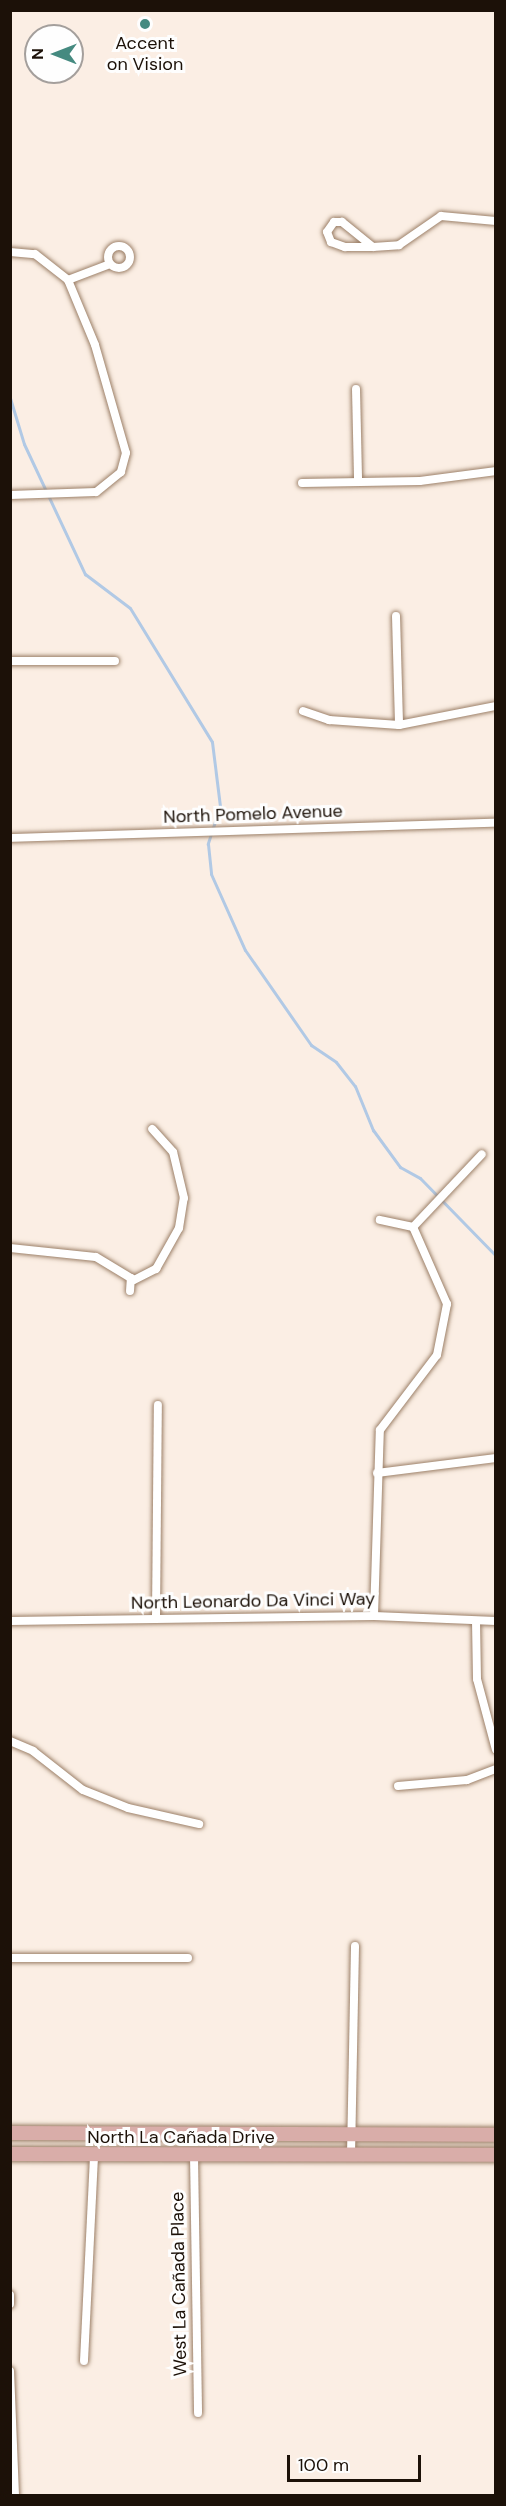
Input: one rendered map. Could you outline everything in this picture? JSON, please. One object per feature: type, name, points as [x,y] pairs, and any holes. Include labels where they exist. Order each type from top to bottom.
[{"type":"main road","name":"North La Cañada Drive","points":[[10,2133],[495,2135]]},
{"type":"main road","name":"North La Cañada Drive","points":[[10,2154],[495,2155]]},
{"type":"street","points":[[372,248],[342,222],[334,222],[327,232],[331,242],[345,248],[372,248],[399,245],[441,216],[495,221]]},
{"type":"street","points":[[10,252],[35,254],[68,280],[120,425],[126,453],[121,472],[96,492],[10,495]]},
{"type":"street","points":[[68,280],[110,264]]},
{"type":"street","points":[[356,389],[358,480]]},
{"type":"street","points":[[302,483],[358,480],[420,481],[495,471]]},
{"type":"street","points":[[396,616],[399,726]]},
{"type":"street","points":[[10,661],[115,661]]},
{"type":"street","points":[[303,711],[329,720],[399,726],[495,706]]},
{"type":"street","name":"North Pomelo Avenue","points":[[10,838],[495,823]]},
{"type":"street","points":[[10,1248],[96,1257],[131,1278],[145,1277],[164,1258],[179,1228],[184,1198],[173,1152],[153,1129]]},
{"type":"street","points":[[413,1227],[482,1154]]},
{"type":"street","points":[[380,1220],[413,1227]]},
{"type":"street","points":[[374,1616],[380,1430],[437,1355],[447,1304],[413,1227]]},
{"type":"street","points":[[130,1291],[131,1278]]},
{"type":"street","points":[[156,1618],[158,1405]]},
{"type":"street","points":[[377,1473],[495,1458]]},
{"type":"street","name":"North Leonardo Da Vinci Way","points":[[10,1621],[374,1616],[495,1621]]},
{"type":"street","points":[[476,1621],[477,1679],[495,1750]]},
{"type":"street","points":[[10,1741],[33,1751],[83,1790],[128,1808],[199,1824]]},
{"type":"street","points":[[399,1786],[467,1780],[495,1769]]},
{"type":"street","points":[[351,2155],[355,1946]]},
{"type":"street","points":[[10,1958],[188,1958]]},
{"type":"street","points":[[84,2361],[94,2154]]},
{"type":"street","name":"West La Cañada Place","points":[[194,2155],[198,2413]]},
{"type":"street","points":[[10,2295],[10,2304]]},
{"type":"street","points":[[10,2371],[15,2496]]},
{"type":"waterway","points":[[10,398],[24,444],[85,574],[130,608],[212,742],[220,806],[208,844],[211,874],[245,950],[311,1045],[336,1062],[355,1086],[373,1130],[400,1167],[420,1178],[496,1256]]},
{"type":"place","name":"Accent on Vision","points":[[145,24]]}]
